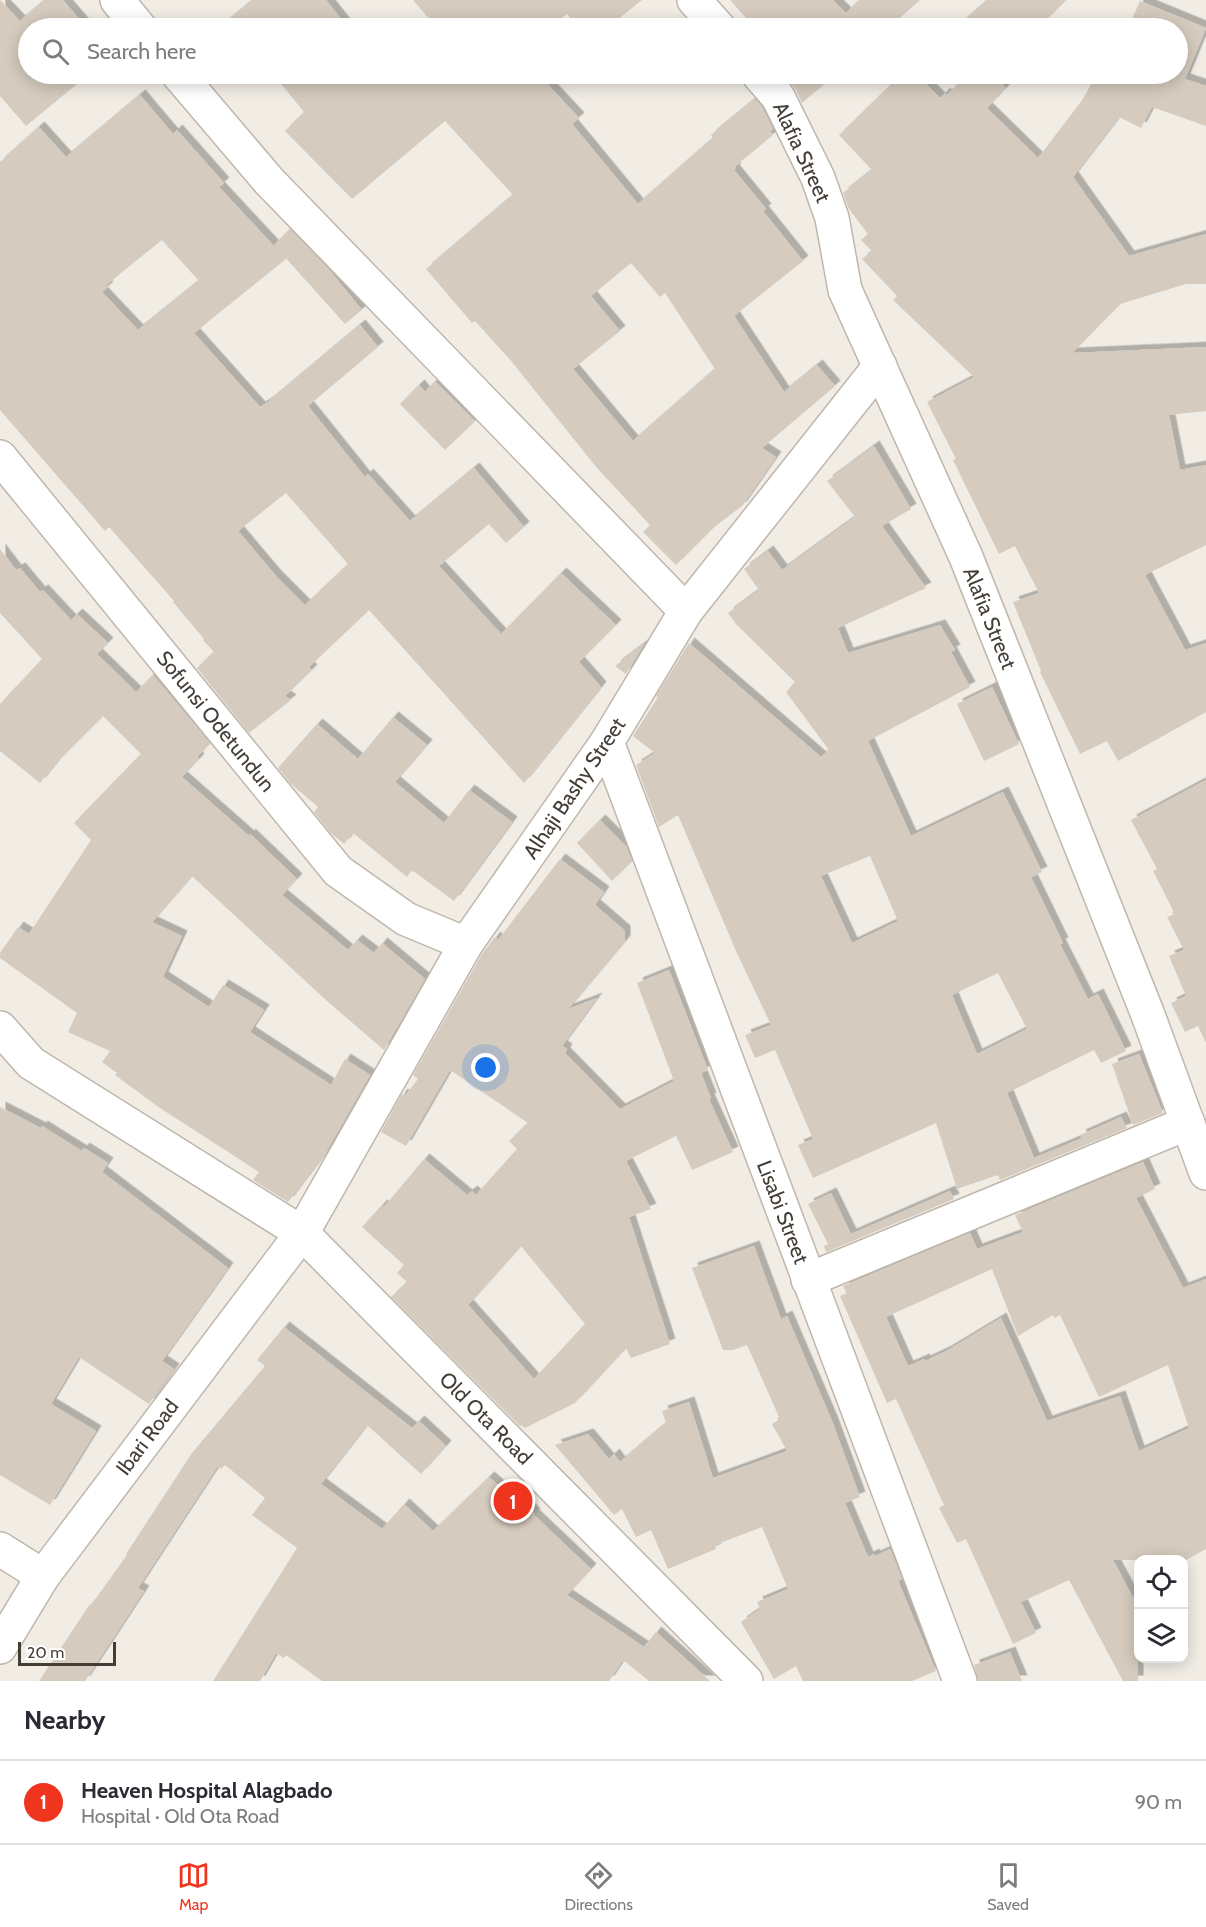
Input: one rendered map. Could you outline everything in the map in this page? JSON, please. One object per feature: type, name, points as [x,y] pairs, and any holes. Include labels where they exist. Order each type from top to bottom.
[{"type":"street","points":[[117,0],[132,18]]},
{"type":"street","points":[[694,0],[710,18]]},
{"type":"street","points":[[186,84],[268,181],[686,611]]},
{"type":"street","name":"Alafia Street","points":[[767,84],[778,97],[818,178],[832,218],[845,290],[966,557],[1148,1015],[1206,1173]]},
{"type":"street","name":"Alhaji Bashy Street","points":[[302,1233],[466,944],[607,742],[686,611],[880,366]]},
{"type":"street","name":"Sofunsi Odetundun","points":[[0,457],[338,871],[406,919],[466,944]]},
{"type":"street","name":"Lisabi Street","points":[[607,742],[960,1681]]},
{"type":"street","name":"Old Ota Road","points":[[0,1028],[31,1063],[302,1233],[746,1681]]},
{"type":"street","points":[[808,1280],[1188,1123]]},
{"type":"street","name":"Ibari Road","points":[[0,1647],[43,1576],[302,1233]]},
{"type":"street","points":[[0,1549],[43,1576]]},
{"type":"building","points":[[0,0],[18,19],[18,84],[77,84],[26,126],[0,96]]},
{"type":"building","points":[[45,0],[63,0],[78,18],[24,18]]},
{"type":"building","points":[[253,0],[326,0],[340,18],[231,18]]},
{"type":"building","points":[[413,0],[642,0],[620,18],[570,18],[567,14],[562,18],[428,18]]},
{"type":"building","points":[[730,0],[833,0],[846,13],[859,0],[920,0],[899,18],[746,18]]},
{"type":"building","points":[[987,0],[1066,0],[1048,18],[967,18]]},
{"type":"building","points":[[1140,1],[1182,18],[1132,18]]},
{"type":"building","points":[[1188,21],[1206,28],[1188,72]]},
{"type":"building","points":[[1188,80],[1206,86],[1206,126],[1152,107],[1141,128],[1119,117],[1073,177],[1129,256],[1206,234],[1206,284],[1186,284],[1120,304],[1072,353],[1206,347],[1206,411],[1169,415],[1180,470],[1206,465],[1206,545],[1145,575],[1185,650],[1206,643],[1206,712],[1118,761],[1107,741],[1080,754],[1040,672],[1013,602],[1039,593],[1015,546],[999,554],[953,460],[956,459],[927,402],[974,377],[893,300],[897,296],[862,259],[872,251],[861,240],[868,234],[849,209],[843,193],[872,170],[839,135],[892,84],[926,84],[940,98],[945,93],[947,95],[957,84],[1002,84],[1006,88],[987,108],[1038,158],[1083,99],[1091,84],[1188,84]]},
{"type":"building","points":[[281,84],[547,84],[579,118],[572,124],[638,204],[713,138],[711,135],[755,99],[762,107],[773,129],[770,131],[773,135],[734,167],[736,168],[734,170],[766,209],[763,211],[803,261],[734,316],[784,392],[817,365],[835,386],[762,448],[776,457],[742,506],[713,528],[676,565],[643,532],[650,525],[597,468],[512,362],[475,321],[472,323],[426,269],[513,195],[445,121],[352,199],[285,131],[304,112]],"holes":[[[631,263],[660,297],[665,293],[715,369],[633,441],[573,369],[620,331],[591,296]]]},
{"type":"building","points":[[791,84],[824,84],[802,103]]},
{"type":"building","points":[[140,95],[173,134],[177,130],[224,183],[219,187],[286,259],[194,333],[260,407],[360,325],[378,347],[308,406],[365,477],[368,474],[410,521],[474,468],[524,527],[506,543],[489,524],[439,566],[501,634],[561,573],[616,625],[579,662],[601,687],[524,783],[369,610],[309,667],[312,670],[285,696],[291,700],[249,733],[197,668],[214,652],[204,639],[109,527],[105,531],[0,410],[0,162],[39,127],[66,157]],"holes":[[[162,240],[199,281],[138,330],[102,292],[108,287],[106,285]],[[286,493],[348,564],[305,605],[276,576],[238,531]]]},
{"type":"building","points":[[290,229],[326,266],[362,310],[345,324],[274,245]]},
{"type":"building","points":[[435,381],[475,421],[445,450],[400,404],[419,385],[425,392]]},
{"type":"building","points":[[874,446],[911,509],[882,526],[926,588],[838,628],[848,653],[940,625],[955,650],[951,652],[970,687],[868,741],[911,836],[1003,792],[1042,872],[1031,877],[1063,943],[1060,944],[1088,999],[1098,994],[1126,1051],[1101,1063],[1094,1050],[1007,1093],[1034,1158],[1082,1138],[1080,1135],[1121,1117],[1127,1128],[1000,1180],[998,1175],[957,1189],[936,1123],[813,1178],[798,1145],[813,1139],[775,1050],[755,1058],[745,1035],[771,1025],[736,951],[678,815],[659,827],[636,765],[655,753],[633,736],[689,643],[821,757],[829,750],[786,692],[795,682],[736,624],[728,613],[759,590],[744,569],[768,551],[782,570],[855,517],[827,481]],"holes":[[[870,856],[898,921],[852,943],[821,876]],[[998,973],[1027,1029],[977,1054],[952,995]]]},
{"type":"building","points":[[0,549],[16,570],[20,568],[40,592],[43,590],[71,620],[77,614],[108,643],[97,654],[136,692],[153,675],[210,743],[182,777],[249,836],[250,834],[297,879],[282,895],[348,950],[357,940],[374,953],[382,943],[425,979],[384,1050],[327,1001],[192,876],[152,922],[182,936],[163,977],[209,1007],[223,985],[264,1010],[250,1032],[331,1085],[345,1059],[370,1075],[326,1152],[288,1202],[253,1180],[259,1172],[157,1106],[115,1075],[117,1073],[102,1062],[110,1051],[68,1032],[77,1013],[0,958],[0,953],[18,927],[29,934],[91,840],[74,823],[141,754],[103,716],[56,763],[40,783],[0,751],[0,704],[42,659],[0,613]]},
{"type":"building","points":[[644,644],[626,674],[615,666]]},
{"type":"building","points":[[992,687],[1019,744],[984,761],[957,704]]},
{"type":"building","points":[[393,717],[427,745],[395,782],[444,823],[469,790],[512,822],[454,901],[412,870],[407,877],[353,833],[344,844],[331,833],[314,812],[318,807],[290,783],[278,768],[317,724],[358,759]]},
{"type":"building","points":[[1206,780],[1206,1043],[1198,1026],[1185,1032],[1171,1003],[1186,996],[1169,956],[1184,950],[1167,917],[1175,914],[1153,871],[1157,869],[1131,820]]},
{"type":"building","points":[[600,820],[626,846],[632,861],[612,881],[577,843]]},
{"type":"building","points":[[560,859],[604,892],[595,905],[625,931],[625,941],[568,1009],[597,998],[562,1046],[567,1049],[565,1053],[620,1109],[674,1081],[637,983],[669,970],[708,1070],[701,1073],[711,1098],[709,1099],[733,1152],[692,1170],[676,1136],[626,1161],[651,1209],[629,1217],[670,1344],[631,1358],[626,1348],[575,1403],[525,1428],[520,1426],[391,1297],[407,1282],[397,1273],[404,1265],[362,1227],[382,1205],[384,1207],[424,1159],[467,1195],[472,1191],[476,1195],[517,1149],[509,1141],[528,1123],[450,1070],[406,1146],[381,1132],[402,1094],[405,1096],[418,1079],[413,1075],[482,954],[495,937],[498,940]],"holes":[[[521,1246],[585,1324],[534,1379],[468,1305]]]},
{"type":"building","points":[[1139,1054],[1163,1113],[1133,1125],[1112,1064]]},
{"type":"building","points":[[0,1107],[41,1128],[42,1126],[82,1151],[84,1148],[108,1163],[102,1172],[228,1268],[162,1361],[174,1369],[149,1404],[79,1357],[51,1404],[96,1431],[50,1505],[0,1475]]},
{"type":"building","points":[[1143,1162],[1155,1189],[1136,1198],[1183,1288],[1206,1279],[1206,1549],[1188,1559],[1188,1555],[1134,1555],[1134,1560],[1113,1560],[1134,1599],[1134,1663],[1138,1663],[1138,1681],[1123,1681],[1069,1580],[1021,1602],[1036,1633],[1013,1644],[966,1539],[957,1543],[939,1508],[944,1505],[896,1399],[887,1403],[840,1296],[847,1293],[843,1286],[970,1233],[977,1249],[1023,1232],[1015,1215]],"holes":[[[992,1269],[1018,1336],[1053,1315],[1054,1318],[1060,1315],[1099,1397],[1168,1365],[1189,1428],[1139,1451],[1120,1396],[1047,1421],[1001,1318],[946,1351],[908,1366],[886,1317]]]},
{"type":"building","points":[[950,1191],[954,1199],[826,1252],[824,1246],[828,1244],[808,1204],[831,1193],[851,1234]]},
{"type":"building","points":[[754,1246],[781,1319],[787,1316],[832,1421],[860,1497],[845,1503],[868,1557],[890,1549],[902,1579],[898,1581],[936,1671],[912,1681],[803,1681],[796,1666],[774,1679],[741,1622],[760,1609],[757,1602],[788,1589],[762,1527],[715,1545],[716,1549],[668,1569],[651,1530],[636,1537],[622,1509],[614,1515],[555,1445],[588,1434],[609,1459],[614,1454],[620,1462],[666,1423],[662,1411],[689,1402],[713,1478],[787,1451],[772,1424],[780,1419],[747,1345],[733,1350],[723,1350],[692,1268]]},
{"type":"building","points":[[284,1327],[412,1428],[419,1421],[446,1446],[421,1474],[367,1425],[321,1484],[382,1529],[404,1504],[433,1531],[489,1477],[507,1493],[511,1489],[534,1515],[591,1569],[567,1595],[644,1647],[656,1632],[710,1681],[649,1681],[623,1660],[609,1681],[322,1681],[286,1655],[284,1658],[276,1653],[260,1681],[213,1681],[297,1548],[252,1515],[265,1498],[225,1465],[221,1469],[218,1466],[138,1588],[144,1591],[85,1681],[39,1681],[90,1604],[127,1555],[192,1453],[265,1366],[257,1360]]},
{"type":"building","points":[[1010,1652],[1022,1681],[978,1681],[974,1665]]},
{"type":"place","name":"Heaven Hospital Alagbado","points":[[513,1501]]}]
